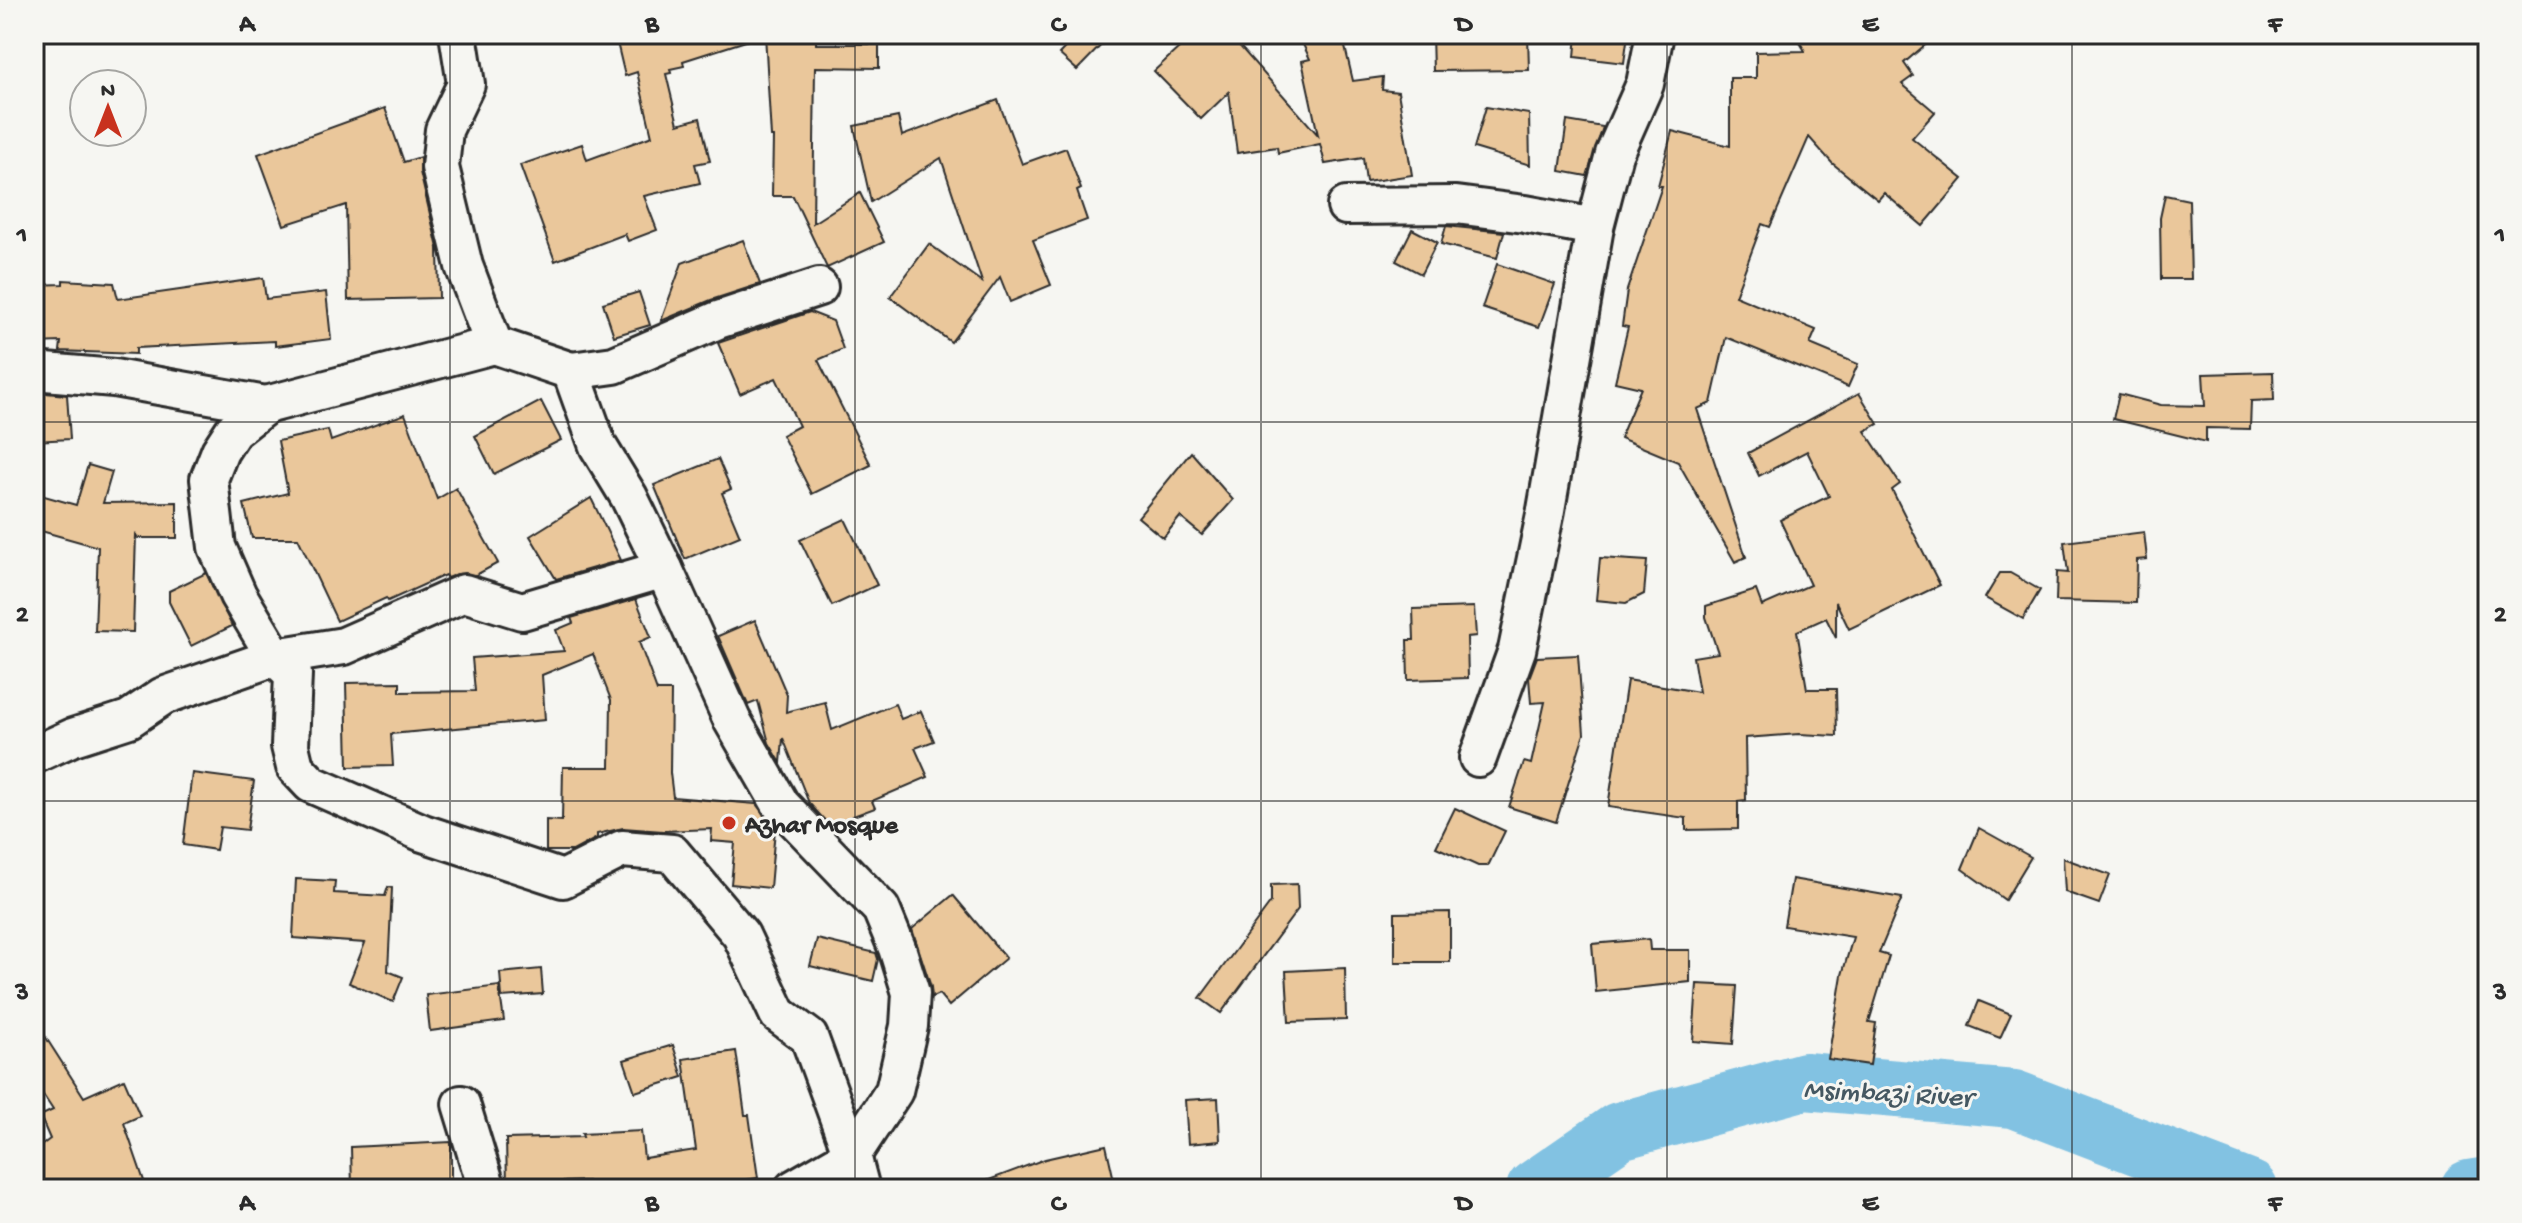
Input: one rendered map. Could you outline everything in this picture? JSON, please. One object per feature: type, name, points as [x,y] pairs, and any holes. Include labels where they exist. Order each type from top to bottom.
[{"type":"street","points":[[458,34],[466,84],[444,130],[440,167],[464,266],[494,345]]},
{"type":"street","points":[[1478,758],[1517,650],[1546,510],[1595,227],[1614,154],[1645,84],[1655,34]]},
{"type":"street","points":[[1346,206],[1456,205],[1595,227]]},
{"type":"street","points":[[819,287],[718,320],[614,365],[571,371],[494,345],[266,405],[233,431],[220,451],[209,479],[217,547],[238,595],[275,657],[293,674],[290,746],[295,767],[311,784],[423,833],[563,879],[622,849],[672,853],[741,935],[778,1014],[809,1037],[856,1172]]},
{"type":"street","points":[[34,371],[114,378],[266,405]]},
{"type":"street","points":[[571,371],[598,446],[629,497],[732,720],[781,805],[881,909],[911,993],[909,1026],[894,1091],[856,1172],[793,1189]]},
{"type":"street","points":[[34,755],[73,737],[129,719],[163,696],[275,657],[344,646],[464,593],[522,611],[664,569]]},
{"type":"street","points":[[461,1104],[487,1189]]},
{"type":"building","points":[[615,34],[748,34],[749,40],[683,61],[684,66],[670,69],[671,73],[666,74],[678,124],[700,118],[710,161],[695,164],[700,183],[644,196],[657,230],[628,241],[625,234],[555,261],[520,165],[582,144],[587,160],[652,136],[637,72],[625,76]]},
{"type":"building","points":[[765,34],[816,34],[816,44],[879,44],[879,68],[815,67],[813,223],[860,193],[884,242],[827,268],[793,196],[772,196],[773,137]]},
{"type":"building","points":[[1078,34],[1112,34],[1077,70],[1059,54]]},
{"type":"building","points":[[1194,34],[1229,34],[1318,135],[1302,61],[1310,59],[1298,34],[1342,34],[1353,81],[1383,77],[1382,90],[1398,92],[1412,175],[1366,182],[1363,158],[1325,164],[1320,144],[1278,153],[1277,147],[1237,153],[1229,92],[1201,119],[1154,71]]},
{"type":"building","points":[[1432,34],[1528,34],[1529,70],[1433,71]]},
{"type":"building","points":[[1577,34],[1628,34],[1624,63],[1575,57]]},
{"type":"building","points":[[1795,34],[1938,34],[1904,63],[1913,76],[1902,84],[1935,112],[1912,138],[1963,179],[1923,226],[1884,193],[1878,200],[1832,163],[1809,137],[1770,227],[1762,224],[1735,296],[1816,330],[1810,344],[1858,364],[1848,387],[1726,337],[1711,403],[1697,409],[1746,557],[1735,562],[1678,462],[1620,438],[1641,388],[1615,382],[1628,327],[1622,326],[1627,290],[1662,186],[1658,186],[1672,131],[1730,146],[1730,78],[1756,78],[1756,52],[1805,51]]},
{"type":"building","points":[[998,100],[1022,164],[1066,148],[1081,189],[1077,191],[1087,220],[1033,240],[1051,285],[1010,302],[1000,277],[951,342],[890,297],[929,244],[982,282],[941,158],[871,202],[854,126],[898,117],[902,136]]},
{"type":"building","points":[[1486,107],[1529,114],[1530,165],[1474,148]]},
{"type":"building","points":[[385,108],[404,162],[420,157],[420,172],[438,248],[439,298],[348,300],[346,205],[284,225],[258,154]]},
{"type":"building","points":[[1567,121],[1603,127],[1587,176],[1560,171]]},
{"type":"building","points":[[2165,195],[2189,200],[2191,279],[2161,279],[2160,218]]},
{"type":"building","points":[[1446,226],[1504,232],[1497,258],[1441,244]]},
{"type":"building","points":[[1412,229],[1437,242],[1421,274],[1396,261]]},
{"type":"building","points":[[743,240],[760,284],[661,321],[682,263]]},
{"type":"building","points":[[1497,264],[1555,284],[1539,327],[1482,308]]},
{"type":"building","points":[[263,278],[266,299],[326,292],[331,339],[275,346],[275,341],[136,348],[136,354],[60,351],[61,342],[34,343],[34,285],[63,284],[63,280],[114,283],[118,299]]},
{"type":"building","points":[[639,292],[650,325],[614,336],[603,303]]},
{"type":"building","points":[[810,312],[833,321],[843,349],[818,360],[871,465],[812,494],[782,435],[799,426],[776,378],[740,394],[718,343]]},
{"type":"building","points":[[2273,372],[2274,400],[2251,401],[2250,429],[2206,428],[2206,442],[2113,419],[2119,394],[2161,405],[2205,406],[2203,374]]},
{"type":"building","points":[[34,392],[67,395],[70,439],[34,441]]},
{"type":"building","points":[[1859,393],[1878,424],[1865,431],[1900,484],[1892,490],[1940,585],[1849,629],[1836,602],[1836,638],[1826,618],[1797,631],[1807,689],[1836,689],[1837,736],[1799,734],[1745,738],[1746,800],[1738,801],[1738,829],[1686,830],[1686,818],[1608,807],[1627,680],[1699,692],[1693,657],[1718,653],[1706,617],[1706,606],[1756,590],[1762,606],[1810,585],[1780,520],[1829,496],[1807,451],[1759,476],[1748,453]]},
{"type":"building","points":[[541,401],[561,440],[494,474],[475,436]]},
{"type":"building","points":[[405,414],[437,499],[456,488],[498,563],[476,575],[457,574],[447,578],[445,575],[337,621],[298,538],[252,538],[244,504],[288,493],[278,441],[328,430],[331,441]]},
{"type":"building","points":[[1191,452],[1233,500],[1202,535],[1180,517],[1163,538],[1138,517]]},
{"type":"building","points":[[718,459],[731,489],[722,493],[740,536],[685,559],[654,485]]},
{"type":"building","points":[[88,465],[112,472],[103,503],[177,502],[177,538],[138,538],[136,535],[133,632],[95,631],[98,547],[34,529],[34,493],[76,505]]},
{"type":"building","points":[[591,498],[621,560],[556,579],[530,536]]},
{"type":"building","points":[[845,519],[877,585],[832,606],[800,540]]},
{"type":"building","points":[[2144,532],[2147,559],[2137,560],[2136,603],[2056,601],[2057,572],[2068,573],[2064,542]]},
{"type":"building","points":[[1600,558],[1647,561],[1644,594],[1626,603],[1596,600]]},
{"type":"building","points":[[206,573],[232,626],[191,646],[169,602],[169,591]]},
{"type":"building","points":[[2000,573],[2010,573],[2040,590],[2023,619],[1985,598]]},
{"type":"building","points":[[636,599],[651,637],[639,642],[657,691],[671,691],[670,773],[673,797],[756,804],[775,829],[770,888],[731,884],[735,843],[711,841],[712,829],[663,831],[623,828],[597,834],[597,838],[573,851],[546,851],[546,820],[562,821],[563,767],[610,767],[611,700],[593,654],[542,675],[545,720],[391,734],[393,766],[348,767],[346,683],[400,682],[400,692],[475,691],[472,658],[564,651],[556,630],[573,623],[571,618]]},
{"type":"building","points":[[1474,607],[1476,636],[1467,637],[1468,678],[1408,680],[1407,640],[1414,640],[1413,609]]},
{"type":"building","points":[[755,620],[787,695],[786,712],[825,702],[832,730],[895,704],[901,719],[921,711],[934,741],[915,748],[928,777],[872,801],[875,808],[829,825],[809,803],[783,738],[781,763],[769,743],[758,701],[748,705],[718,636]]},
{"type":"building","points":[[1578,655],[1584,734],[1556,822],[1509,807],[1524,762],[1531,764],[1545,702],[1531,703],[1529,678],[1537,657]]},
{"type":"building","points":[[192,773],[254,781],[247,830],[220,827],[216,850],[183,845]]},
{"type":"building","points":[[1455,808],[1505,831],[1488,866],[1478,866],[1436,847]]},
{"type":"building","points":[[1979,828],[2031,857],[2005,900],[1962,869]]},
{"type":"building","points":[[2063,858],[2110,875],[2099,904],[2065,892]]},
{"type":"building","points":[[296,879],[335,881],[334,893],[385,896],[388,887],[392,888],[388,971],[403,977],[393,1002],[349,983],[365,943],[293,938]]},
{"type":"building","points":[[1792,879],[1902,898],[1879,953],[1889,956],[1869,1022],[1876,1023],[1870,1065],[1828,1059],[1842,975],[1853,937],[1784,926]]},
{"type":"building","points":[[1297,884],[1298,909],[1221,1013],[1200,998],[1271,902],[1271,885]]},
{"type":"building","points":[[953,895],[1006,958],[949,1006],[939,994],[932,997],[912,929]]},
{"type":"building","points":[[1450,912],[1450,962],[1395,962],[1395,913]]},
{"type":"building","points":[[817,939],[876,953],[878,959],[873,981],[810,966]]},
{"type":"building","points":[[1649,939],[1650,950],[1690,950],[1690,982],[1596,992],[1592,944]]},
{"type":"building","points":[[1345,968],[1346,1020],[1289,1022],[1286,971]]},
{"type":"building","points":[[541,969],[543,994],[502,997],[500,973]]},
{"type":"building","points":[[1697,984],[1737,986],[1733,1044],[1693,1041]]},
{"type":"building","points":[[499,986],[504,1021],[430,1031],[426,995]]},
{"type":"building","points":[[1979,1001],[2011,1014],[2000,1038],[1969,1026]]},
{"type":"building","points":[[34,1019],[84,1097],[124,1079],[140,1116],[124,1123],[144,1181],[126,1189],[34,1189],[34,1151],[50,1139],[40,1116],[53,1110],[34,1081]]},
{"type":"building","points":[[673,1045],[683,1077],[635,1092],[624,1060]]},
{"type":"building","points":[[736,1051],[758,1178],[699,1189],[588,1189],[587,1181],[507,1184],[506,1139],[583,1137],[582,1134],[641,1131],[644,1158],[696,1150],[683,1059]]},
{"type":"building","points":[[1218,1098],[1220,1141],[1188,1144],[1185,1100]]},
{"type":"building","points":[[451,1142],[451,1189],[352,1189],[351,1147]]},
{"type":"building","points":[[1106,1145],[1116,1189],[973,1189],[973,1186],[1045,1159]]},
{"type":"waterway","name":"Msimbazi River","points":[[1535,1189],[1619,1131],[1805,1081],[2014,1099],[2249,1189]]},
{"type":"waterway","name":"Msimbazi River","points":[[2469,1189],[2488,1186]]},
{"type":"place","name":"Azhar Mosque","points":[[729,823]]}]
